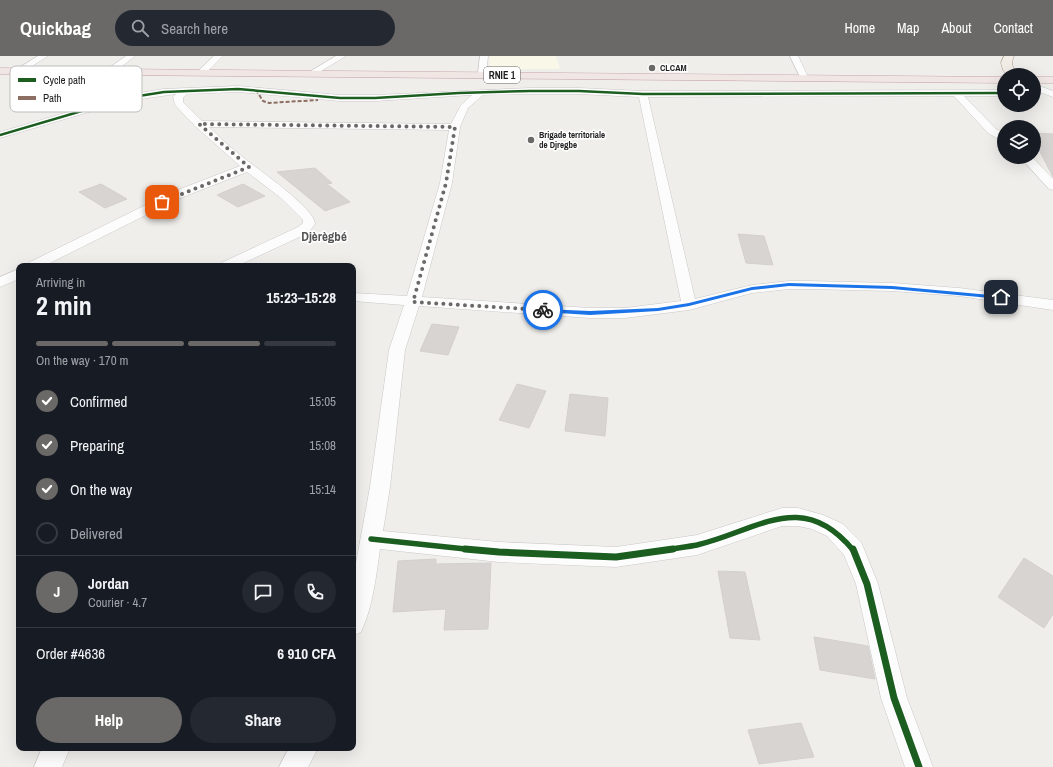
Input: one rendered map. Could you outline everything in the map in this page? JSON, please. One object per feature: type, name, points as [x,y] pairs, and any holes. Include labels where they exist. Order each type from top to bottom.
[{"type":"highway","name":"RNIE 1","points":[[0,71],[10,72]]},
{"type":"highway","name":"RNIE 1","points":[[142,72],[997,80]]},
{"type":"highway","points":[[1041,80],[1053,80]]},
{"type":"main road","points":[[1007,68],[1006,63],[1009,56]]},
{"type":"street","points":[[28,66],[44,56]]},
{"type":"street","points":[[117,66],[131,56]]},
{"type":"street","points":[[201,73],[219,56]]},
{"type":"street","points":[[310,74],[342,56]]},
{"type":"street","points":[[482,75],[484,56]]},
{"type":"street","points":[[794,56],[804,77]]},
{"type":"street","points":[[238,89],[255,73]]},
{"type":"street","points":[[142,95],[185,91],[238,89],[354,98],[579,91],[642,94],[997,93]]},
{"type":"street","points":[[1041,90],[1051,94]]},
{"type":"street","points":[[185,91],[178,97],[178,103],[199,124],[249,167],[299,207],[309,220],[309,224],[303,230],[232,263]]},
{"type":"street","points":[[356,613],[362,592],[380,487],[397,350],[413,302],[446,183],[455,127],[464,108],[480,93]]},
{"type":"street","points":[[956,93],[992,131],[997,134]]},
{"type":"street","points":[[1041,93],[1051,94]]},
{"type":"street","points":[[642,94],[689,305]]},
{"type":"street","points":[[0,135],[78,112]]},
{"type":"street","points":[[199,124],[455,127]]},
{"type":"street","points":[[1033,164],[1053,186]]},
{"type":"street","points":[[39,263],[174,196],[249,167]]},
{"type":"street","points":[[0,283],[16,275]]},
{"type":"street","points":[[356,297],[590,313],[631,312],[689,305],[752,288],[782,285],[808,285],[959,292],[1053,305]]},
{"type":"street","points":[[0,288],[16,288]]},
{"type":"street","points":[[371,539],[499,552],[616,557],[697,545],[782,517],[798,516],[816,521],[835,530],[853,549],[867,584],[894,698],[919,767]]},
{"type":"street","points":[[48,767],[55,751]]},
{"type":"street","points":[[292,767],[302,751]]},
{"type":"shaded area","points":[[490,56],[556,56],[560,69],[489,69]]},
{"type":"building","points":[[1041,133],[1053,134],[1053,177],[1041,154]]},
{"type":"building","points":[[315,168],[332,183],[327,184],[350,202],[325,211],[277,172]]},
{"type":"building","points":[[101,184],[127,199],[105,208],[79,192]]},
{"type":"building","points":[[243,184],[265,196],[238,207],[217,195]]},
{"type":"building","points":[[738,234],[764,236],[773,265],[746,263]]},
{"type":"building","points":[[432,324],[459,327],[448,355],[420,351]]},
{"type":"building","points":[[517,384],[546,391],[529,428],[499,420]]},
{"type":"building","points":[[570,394],[608,398],[605,436],[565,431]]},
{"type":"building","points":[[1024,558],[1053,576],[1053,614],[1044,628],[998,597]]},
{"type":"building","points":[[436,559],[436,564],[491,563],[488,629],[444,630],[446,609],[393,612],[398,561]]},
{"type":"building","points":[[718,571],[745,572],[760,640],[730,638]]},
{"type":"building","points":[[814,637],[868,646],[875,679],[820,670]]},
{"type":"building","points":[[801,723],[814,757],[759,764],[748,730]]},
{"type":"marked path","points":[[256,90],[263,101],[269,103],[318,100]]},
{"type":"cycle path","points":[[142,95],[164,92],[238,89],[340,98],[375,98],[459,93],[530,91],[579,91],[643,94],[997,93]]},
{"type":"cycle path","points":[[0,135],[78,112]]},
{"type":"cycle path","points":[[371,539],[499,552],[616,557],[697,545],[782,517],[798,517],[816,521],[835,530],[853,549],[867,584],[894,698],[919,767]]},
{"type":"way so far","points":[[162,202],[249,167],[199,124],[455,127],[446,183],[413,302],[543,310]]},
{"type":"place","name":"CLCAM","points":[[652,68]]},
{"type":"place","name":"Brigade territoriale de Djregbe","points":[[531,140]]},
{"type":"district","name":"Djèrègbé","points":[[324,236]]},
{"type":"route","points":[[543,310],[590,313],[625,313],[658,310],[689,305],[752,288],[789,285],[892,288],[959,292],[1001,297]]}]
